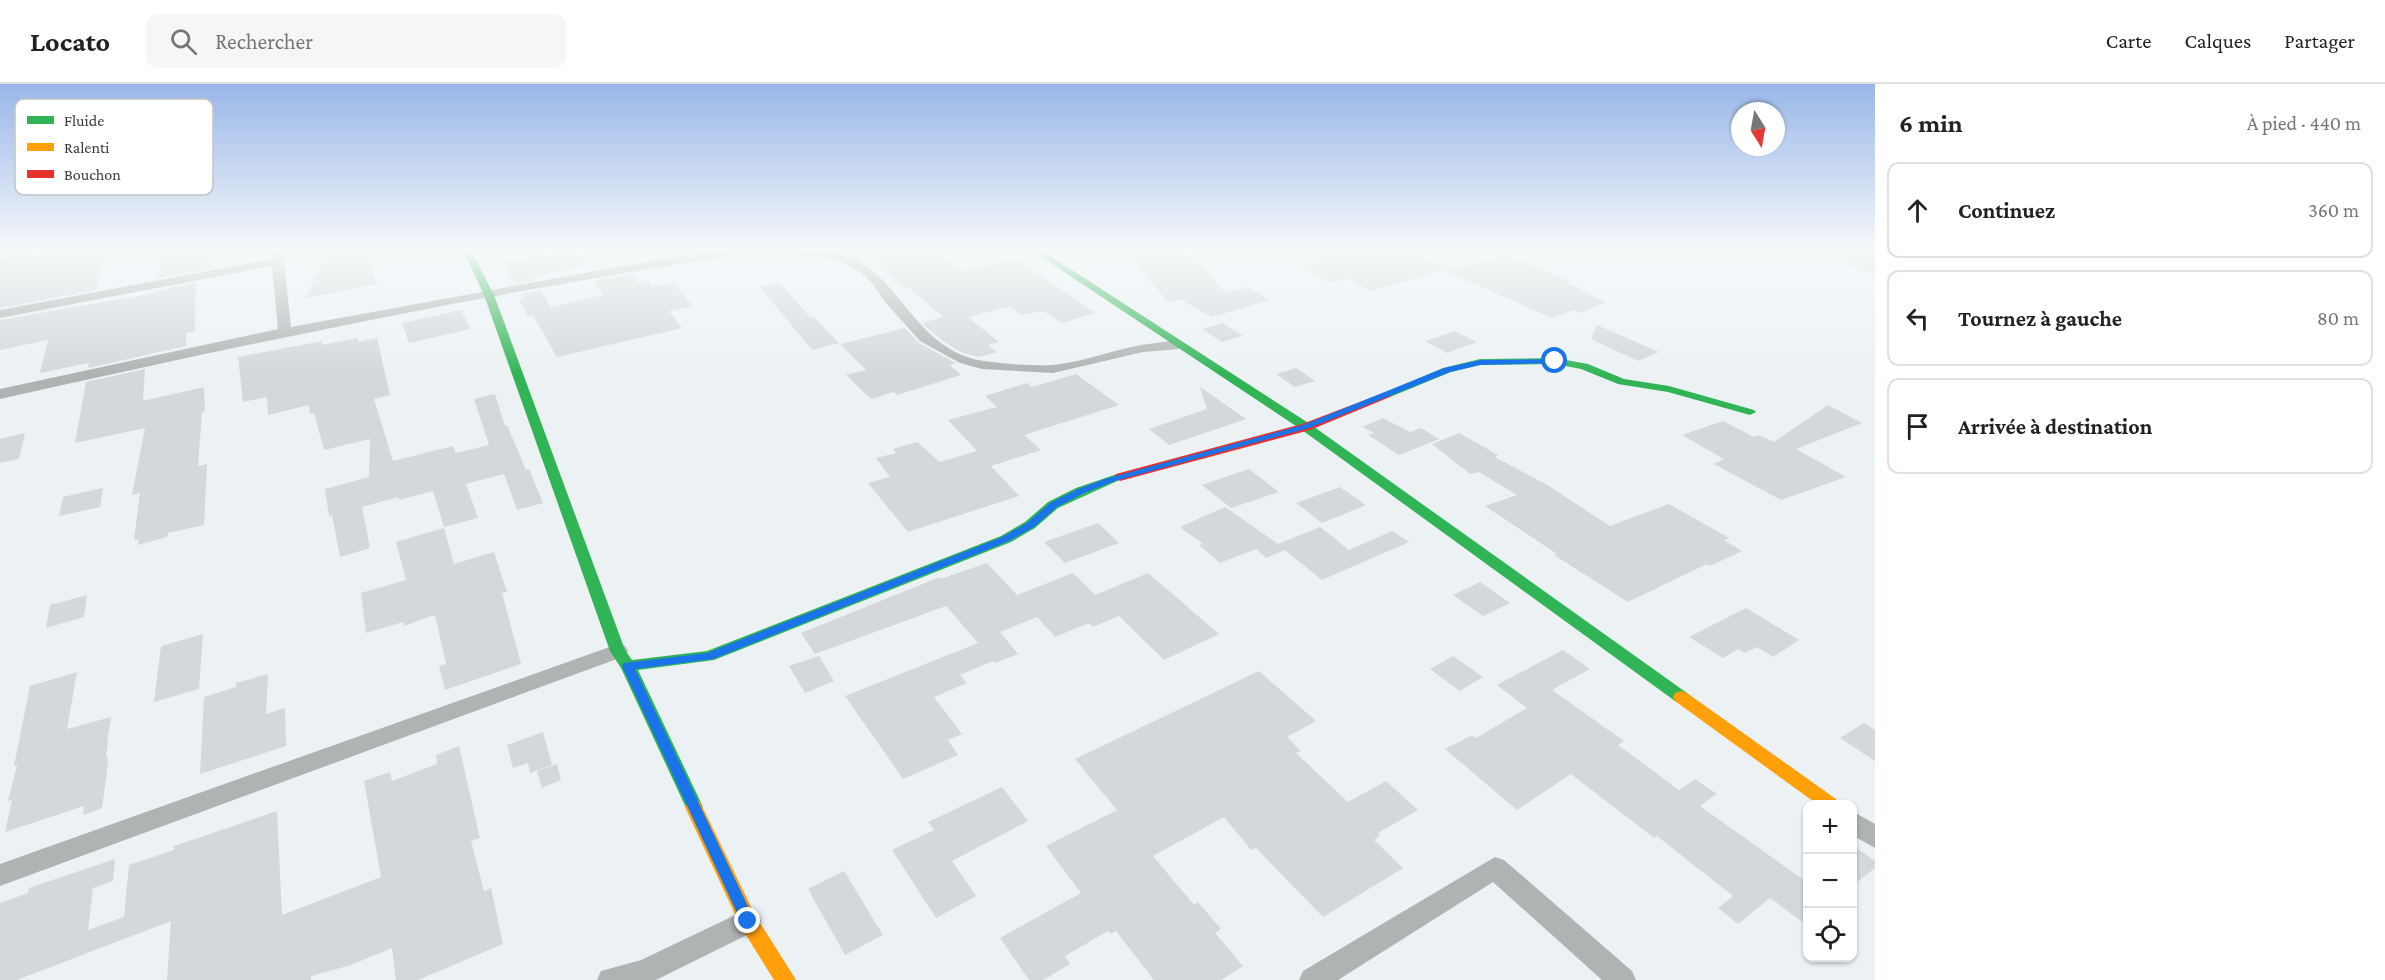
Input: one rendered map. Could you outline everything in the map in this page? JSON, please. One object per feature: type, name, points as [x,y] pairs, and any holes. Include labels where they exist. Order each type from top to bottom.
[{"type":"street","points":[[0,314],[105,292]]},
{"type":"street","points":[[281,292],[285,332]]},
{"type":"street","points":[[487,292],[623,659],[748,921],[786,980]]},
{"type":"street","points":[[0,394],[285,332],[506,292]]},
{"type":"street","points":[[885,292],[926,338],[938,347],[965,360],[982,365],[1053,369],[1143,348],[1179,345]]},
{"type":"street","points":[[1098,292],[1306,427],[1824,800]]},
{"type":"street","points":[[0,875],[623,659],[709,656],[1006,539],[1030,525],[1053,505],[1081,491],[1112,480],[1306,427],[1447,370],[1480,362],[1555,361],[1584,366],[1622,382],[1669,389],[1750,412]]},
{"type":"street","points":[[1857,824],[1875,837]]},
{"type":"street","points":[[1313,980],[1495,868],[1622,980]]},
{"type":"street","points":[[611,980],[644,972],[748,921]]},
{"type":"building","points":[[0,292],[86,292],[0,308]]},
{"type":"building","points":[[196,292],[195,332],[186,333],[186,346],[88,368],[89,363],[40,373],[48,340],[0,350],[0,320],[155,293]]},
{"type":"building","points":[[309,292],[337,292],[306,298]]},
{"type":"building","points":[[542,292],[551,307],[603,295],[601,292],[681,292],[692,306],[669,311],[682,328],[557,357],[533,315],[528,316],[518,299],[523,298],[521,294]]},
{"type":"building","points":[[764,292],[788,292],[810,317],[813,316],[839,343],[813,350]]},
{"type":"building","points":[[914,292],[1065,292],[1095,313],[1062,323],[1043,311],[1021,315],[1010,306],[968,317],[999,342],[988,345],[997,352],[979,357],[961,352],[943,341],[923,323],[943,317]]},
{"type":"building","points":[[1160,292],[1256,292],[1270,300],[1212,317],[1182,300],[1167,301]]},
{"type":"building","points":[[1492,292],[1586,292],[1606,302],[1581,313],[1574,310],[1552,318]]},
{"type":"building","points":[[461,310],[470,329],[409,343],[402,323]]},
{"type":"building","points":[[1223,323],[1243,336],[1222,342],[1202,329]]},
{"type":"building","points":[[1597,325],[1659,352],[1638,361],[1591,339]]},
{"type":"building","points":[[905,328],[919,343],[956,363],[950,365],[961,375],[897,395],[894,392],[871,399],[846,375],[866,370],[840,344]]},
{"type":"building","points":[[1455,331],[1477,342],[1447,353],[1425,341]]},
{"type":"building","points":[[358,338],[359,342],[377,338],[390,395],[374,399],[393,461],[453,446],[456,453],[489,445],[474,399],[495,394],[505,426],[507,425],[526,470],[529,469],[543,503],[517,510],[504,474],[466,484],[478,518],[444,527],[433,491],[399,500],[398,497],[362,507],[370,548],[340,557],[332,515],[329,516],[325,489],[369,477],[370,439],[324,450],[314,413],[310,414],[309,405],[268,415],[267,397],[243,402],[238,357],[322,341],[322,345]]},
{"type":"building","points":[[1296,368],[1315,381],[1295,387],[1276,374]]},
{"type":"building","points":[[145,369],[143,401],[204,387],[205,411],[202,412],[198,466],[207,464],[204,525],[168,533],[167,537],[138,545],[139,539],[134,540],[140,493],[132,495],[145,428],[75,443],[86,382]]},
{"type":"building","points":[[1076,374],[1119,405],[1024,435],[1041,450],[991,466],[1019,496],[908,532],[868,483],[890,477],[876,458],[896,453],[893,449],[917,442],[940,462],[977,451],[948,420],[997,407],[985,396],[1027,383],[1032,387]]},
{"type":"building","points":[[1200,387],[1246,419],[1169,445],[1149,429],[1207,409]]},
{"type":"building","points":[[1828,405],[1862,423],[1796,449],[1846,477],[1781,500],[1714,464],[1724,459],[1682,435],[1723,421],[1754,437],[1759,435],[1774,442]]},
{"type":"building","points":[[1383,418],[1410,432],[1421,428],[1439,439],[1399,455],[1368,435],[1374,433],[1362,427]]},
{"type":"building","points":[[25,433],[19,459],[0,463],[0,439]]},
{"type":"building","points":[[1459,433],[1498,455],[1495,457],[1549,486],[1610,526],[1669,504],[1729,538],[1724,540],[1742,551],[1710,566],[1707,564],[1628,602],[1554,555],[1557,554],[1485,506],[1517,495],[1479,472],[1470,474],[1432,444]]},
{"type":"building","points":[[1249,469],[1279,492],[1231,508],[1202,485]]},
{"type":"building","points":[[1340,487],[1366,505],[1322,523],[1296,503]]},
{"type":"building","points":[[103,488],[100,507],[59,516],[63,497]]},
{"type":"building","points":[[1225,507],[1278,544],[1320,527],[1349,550],[1392,531],[1409,542],[1322,580],[1285,550],[1266,558],[1256,549],[1220,563],[1199,545],[1203,544],[1180,527]]},
{"type":"building","points":[[1098,523],[1119,543],[1065,563],[1044,542]]},
{"type":"building","points":[[444,528],[454,564],[494,552],[507,592],[502,593],[521,664],[445,690],[439,666],[446,664],[435,615],[404,626],[403,622],[366,633],[361,593],[406,580],[396,542]]},
{"type":"building","points":[[987,563],[1017,595],[1073,573],[1095,595],[1148,573],[1219,634],[1164,660],[1119,616],[1093,627],[1089,623],[1055,637],[1037,617],[1000,632],[1018,654],[995,663],[993,661],[960,675],[967,683],[934,697],[962,734],[948,740],[958,755],[903,779],[845,696],[978,643],[946,606],[815,654],[801,633],[940,577],[941,579]]},
{"type":"building","points":[[1480,582],[1510,603],[1483,616],[1453,595]]},
{"type":"building","points":[[87,595],[84,617],[46,628],[50,605]]},
{"type":"building","points":[[1746,608],[1799,640],[1773,657],[1757,647],[1745,653],[1738,649],[1723,658],[1689,637]]},
{"type":"building","points":[[203,634],[199,689],[154,702],[161,646]]},
{"type":"building","points":[[1563,650],[1590,669],[1552,690],[1624,741],[1618,745],[1679,790],[1695,779],[1717,794],[1700,806],[1803,879],[1803,922],[1770,898],[1738,924],[1718,908],[1733,896],[1657,836],[1654,838],[1571,774],[1517,810],[1445,749],[1472,735],[1476,738],[1527,708],[1497,685]]},
{"type":"building","points":[[819,656],[834,681],[805,693],[789,666]]},
{"type":"building","points":[[1453,656],[1483,677],[1460,691],[1430,669]]},
{"type":"building","points":[[1259,671],[1316,721],[1287,737],[1301,751],[1296,753],[1348,802],[1386,781],[1418,810],[1378,833],[1380,835],[1374,840],[1403,868],[1323,917],[1256,848],[1251,850],[1224,817],[1153,856],[1194,905],[1198,902],[1221,929],[1215,933],[1243,966],[1221,980],[1154,980],[1116,931],[1111,934],[1108,931],[1065,956],[1070,964],[1043,980],[1029,980],[1000,938],[1081,893],[1046,846],[1117,810],[1075,759]]},
{"type":"building","points":[[77,672],[67,729],[111,717],[102,808],[83,815],[84,806],[5,832],[12,800],[8,801],[17,765],[14,766],[30,686]]},
{"type":"building","points":[[268,674],[266,714],[285,708],[286,746],[200,774],[204,697],[236,687],[236,683]]},
{"type":"building","points":[[1864,723],[1875,730],[1875,761],[1840,738]]},
{"type":"building","points":[[543,732],[552,765],[530,773],[528,763],[513,768],[507,745]]},
{"type":"building","points":[[459,746],[480,838],[471,841],[484,891],[491,888],[503,944],[418,980],[396,980],[392,948],[351,965],[311,976],[311,980],[167,980],[171,921],[17,980],[0,980],[0,903],[28,893],[29,888],[115,859],[113,881],[93,888],[88,930],[124,917],[129,865],[174,850],[174,846],[277,811],[282,915],[381,877],[364,781],[390,772],[392,781],[437,764],[436,755]]},
{"type":"building","points":[[557,764],[561,780],[542,788],[537,771]]},
{"type":"building","points":[[1002,787],[1028,821],[952,861],[976,896],[936,918],[892,850],[934,830],[928,822]]},
{"type":"building","points":[[1857,848],[1875,861],[1875,868],[1857,882]]},
{"type":"building","points":[[844,871],[883,935],[845,955],[808,889]]},
{"type":"traffic: fast","points":[[487,292],[618,651],[628,666],[694,807]]},
{"type":"traffic: fast","points":[[1099,292],[1306,427],[1681,697]]},
{"type":"traffic: fast","points":[[1386,395],[1447,370],[1480,362],[1555,361],[1584,366],[1622,382],[1669,389],[1750,412]]},
{"type":"traffic: fast","points":[[628,666],[709,656],[1006,539],[1030,525],[1053,505],[1081,491],[1120,477]]},
{"type":"traffic: slow","points":[[1681,697],[1824,800]]},
{"type":"traffic: slow","points":[[694,807],[748,921],[786,980]]},
{"type":"traffic: jam","points":[[1120,477],[1306,427],[1386,395]]},
{"type":"route","points":[[748,921],[628,666],[709,656],[1006,539],[1030,525],[1053,505],[1081,491],[1112,480],[1306,427],[1447,370],[1480,362],[1555,361]]}]
